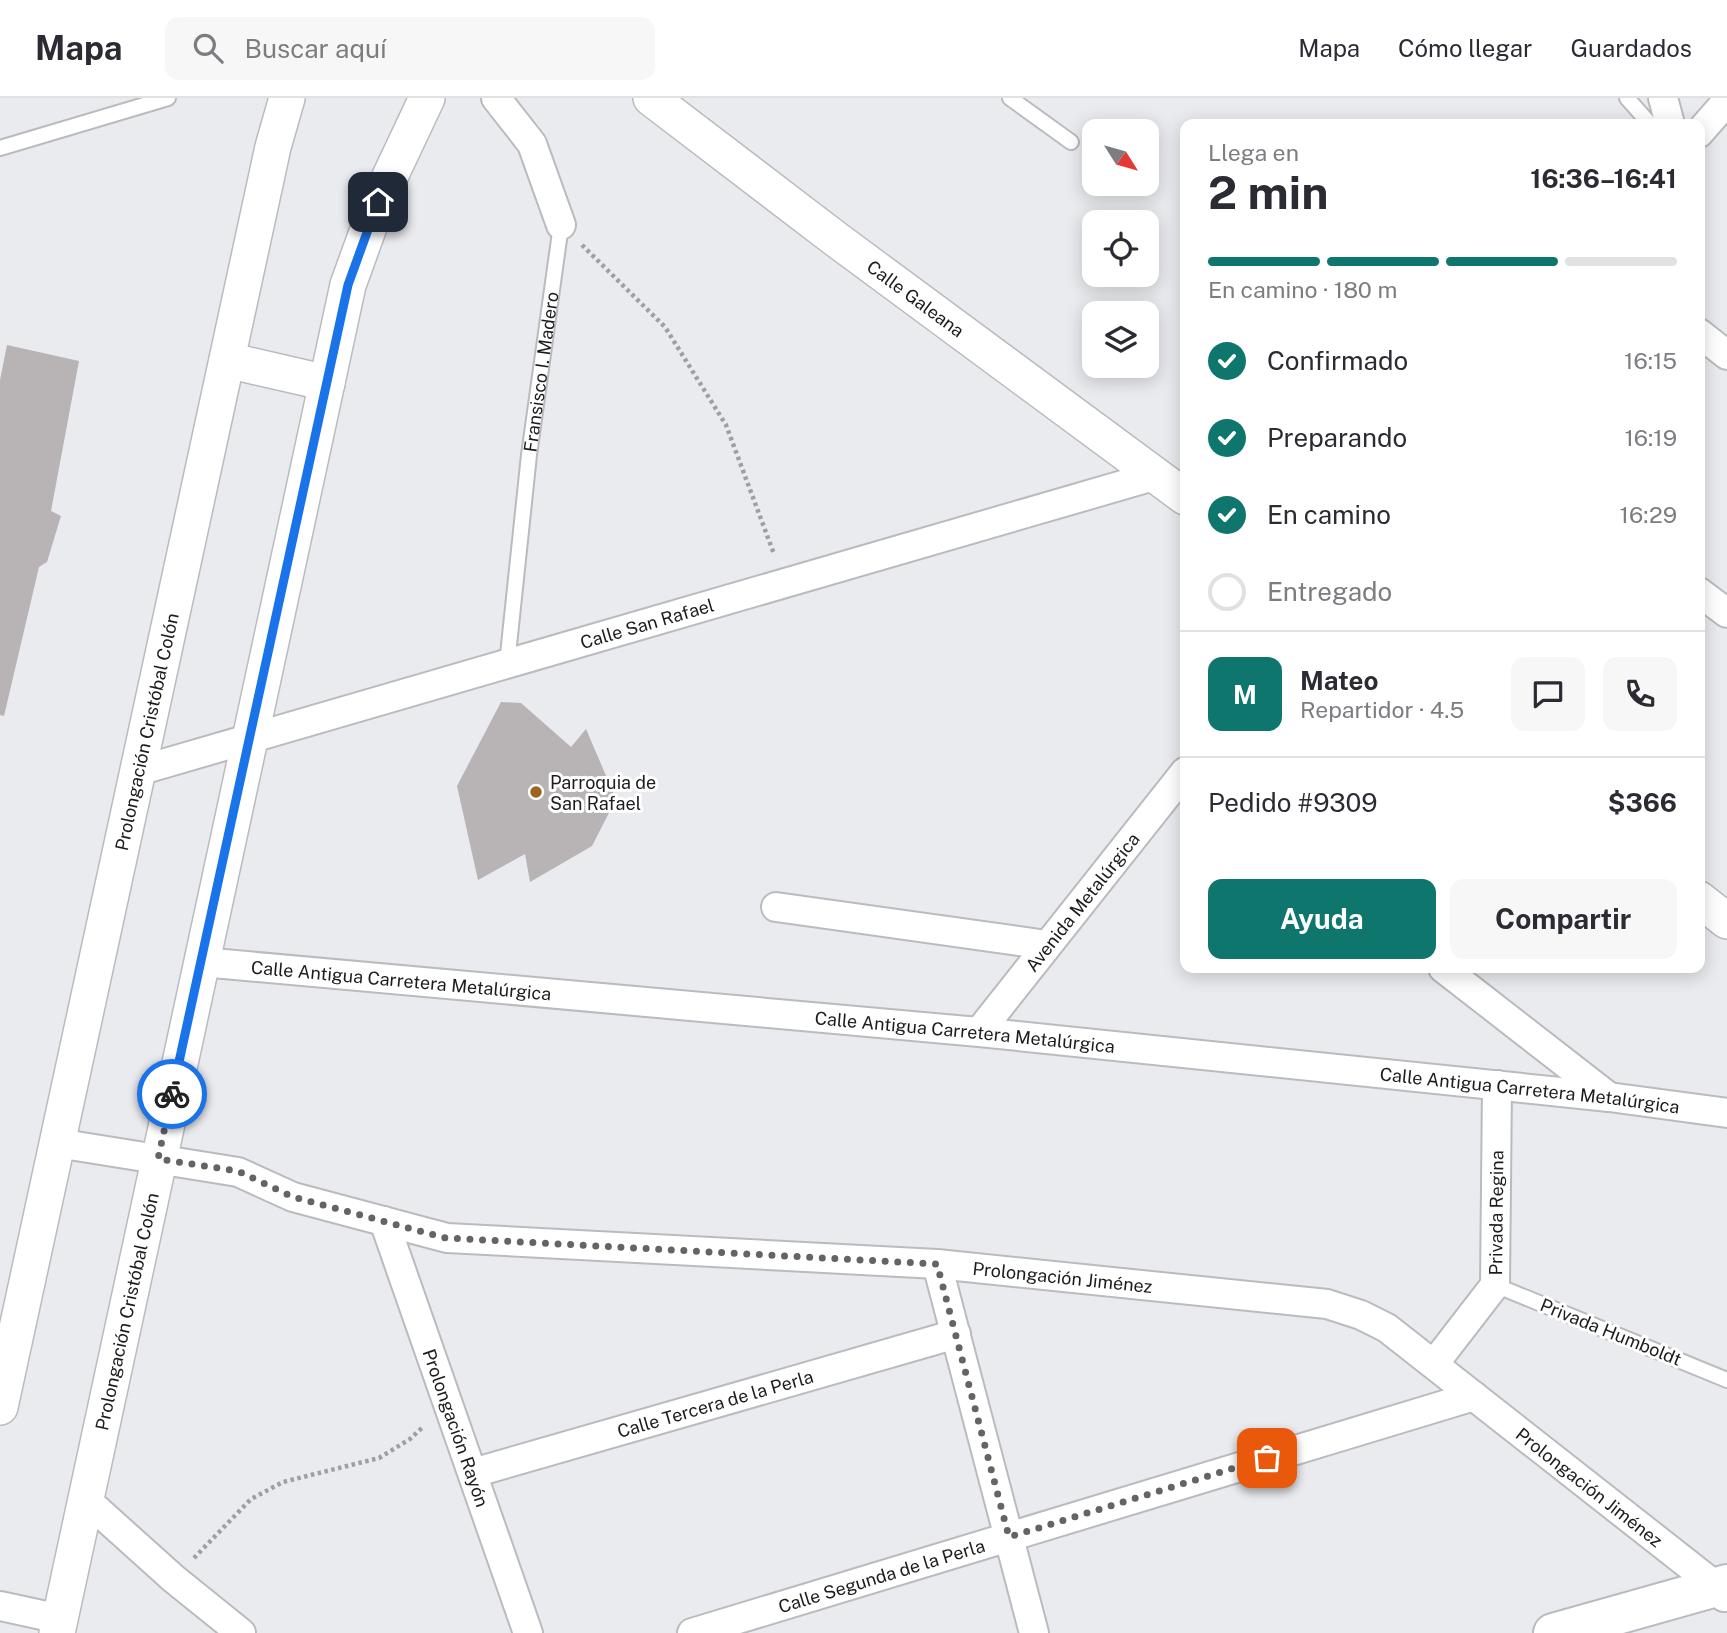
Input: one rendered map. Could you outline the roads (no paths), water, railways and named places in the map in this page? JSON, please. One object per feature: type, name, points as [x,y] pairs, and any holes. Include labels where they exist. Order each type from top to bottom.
[{"type":"main road","points":[[1553,1633],[1724,1591]]},
{"type":"street","name":"Prolongación Cristóbal Colón","points":[[0,1407],[273,147],[287,98]]},
{"type":"street","name":"Prolongación Cristóbal Colón","points":[[58,1626],[348,285],[373,214],[427,98]]},
{"type":"street","name":"Fransisco I. Madero","points":[[496,98],[531,144],[561,225]]},
{"type":"street","name":"Calle Galeana","points":[[651,98],[848,248],[1180,493]]},
{"type":"street","points":[[1663,98],[1669,119]]},
{"type":"street","points":[[1705,338],[1727,355]]},
{"type":"street","points":[[227,360],[327,383]]},
{"type":"street","name":"Calle San Rafael","points":[[138,771],[1157,475]]},
{"type":"street","points":[[1705,596],[1727,613]]},
{"type":"street","name":"Avenida Metalúrgica","points":[[979,1032],[1180,778]]},
{"type":"street","points":[[1705,904],[1727,921]]},
{"type":"street","points":[[776,907],[1047,945]]},
{"type":"street","name":"Calle Antigua Carretera Metalúrgica","points":[[202,962],[979,1032],[1609,1097],[1727,1113]]},
{"type":"street","points":[[1449,973],[1609,1097]]},
{"type":"street","name":"Privada Regina","points":[[1434,1364],[1495,1285],[1497,1085]]},
{"type":"street","name":"Prolongación Jiménez","points":[[57,1143],[238,1171],[293,1197],[446,1238],[937,1264],[1327,1304],[1361,1315],[1387,1328],[1724,1591]]},
{"type":"street","name":"Prolongación Rayón","points":[[384,1221],[528,1633]]},
{"type":"street","points":[[937,1264],[1034,1633]]},
{"type":"street","name":"Calle Tercera de la Perla","points":[[472,1473],[956,1334]]},
{"type":"street","name":"Calle Segunda de la Perla","points":[[692,1633],[1474,1396]]},
{"type":"street","points":[[85,1500],[174,1579],[241,1633]]},
{"type":"street","points":[[0,1606],[58,1626]]},
{"type":"lane","points":[[0,148],[168,98]]},
{"type":"lane","points":[[1010,98],[1071,142]]},
{"type":"lane","points":[[1627,98],[1646,119]]},
{"type":"lane","name":"Fransisco I. Madero","points":[[507,663],[529,455],[561,225]]},
{"type":"lane","name":"Privada Humboldt","points":[[1495,1285],[1727,1380]]},
{"type":"place","name":"Parroquia de San Rafael","points":[[536,792]]}]
